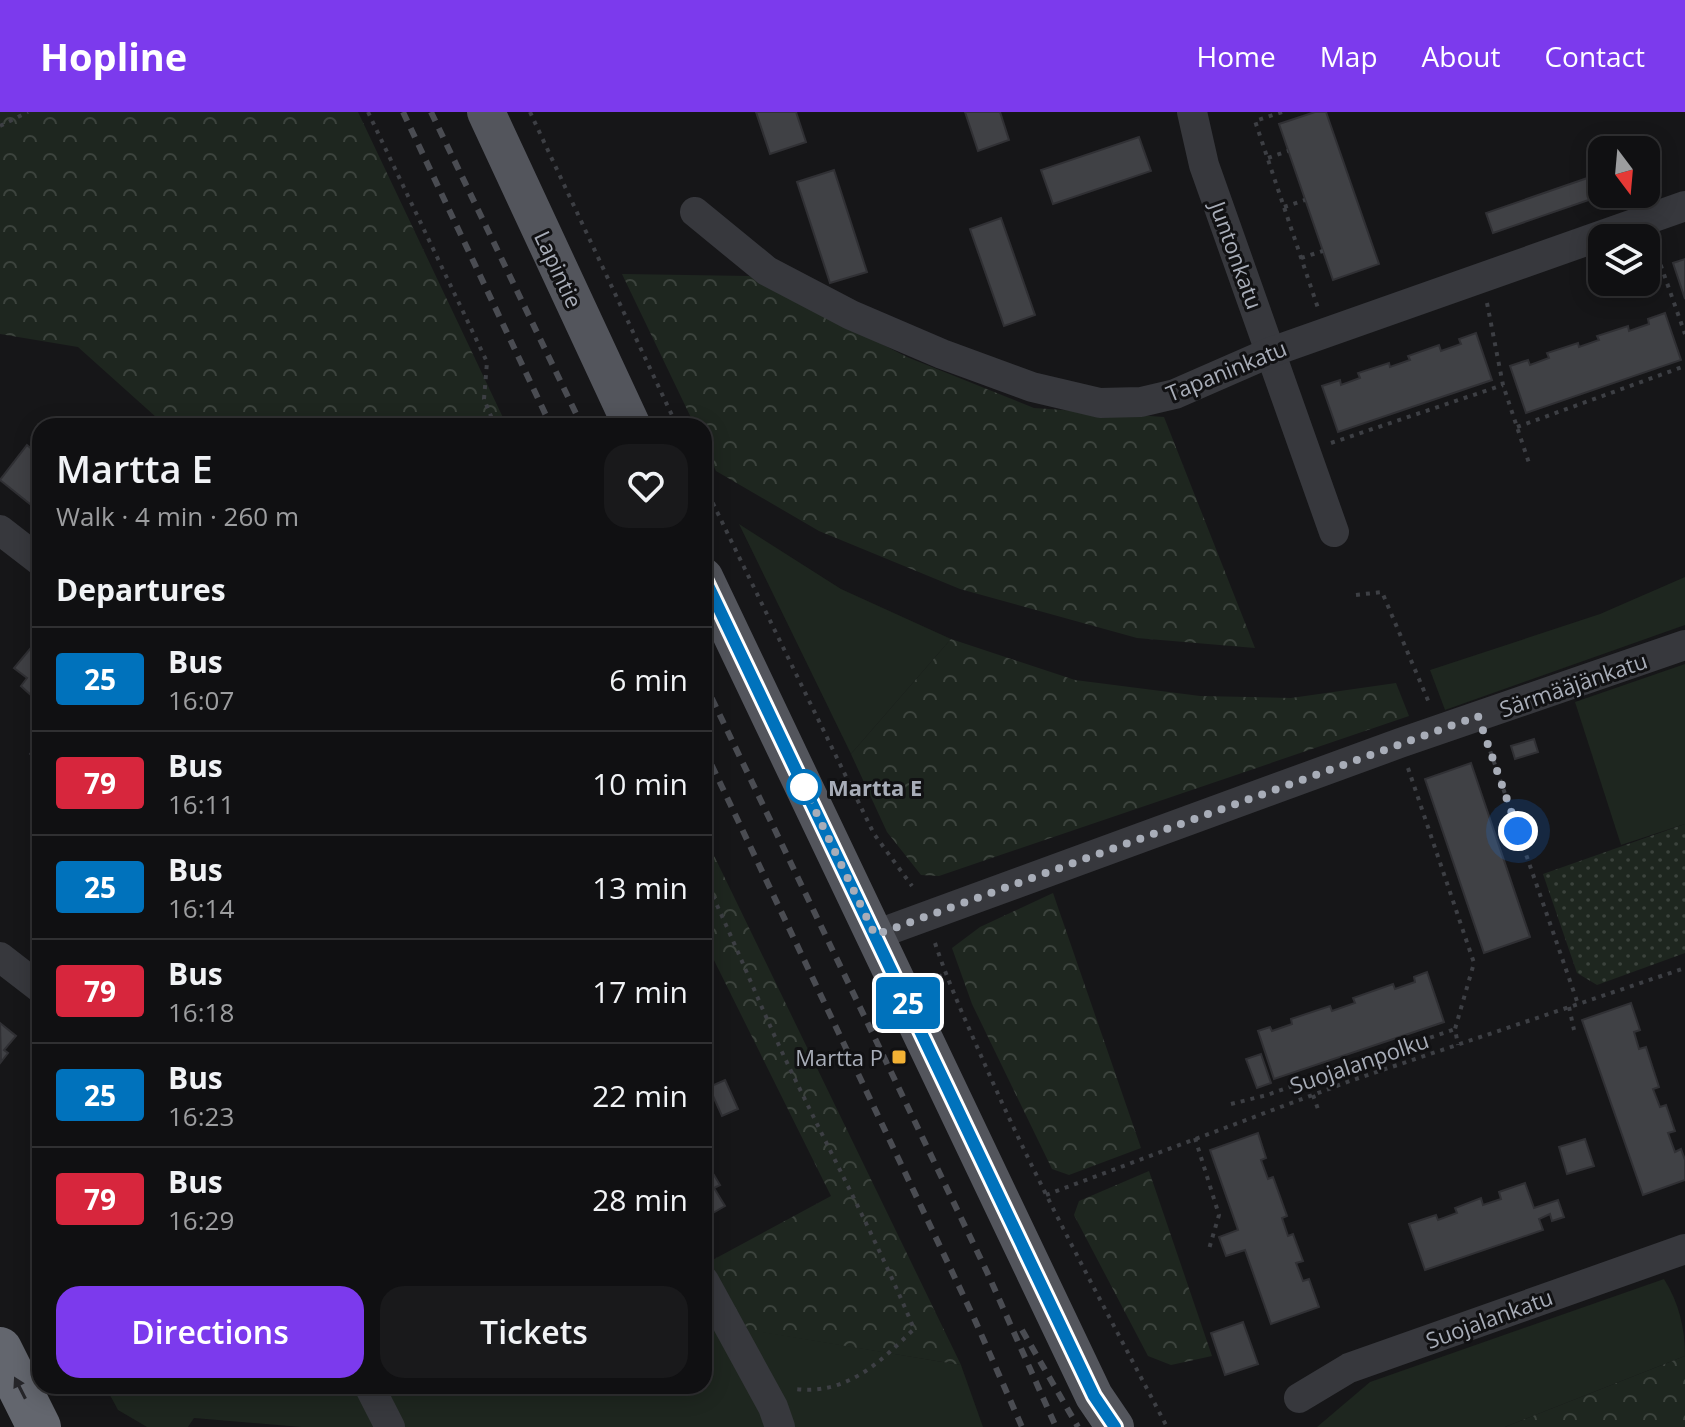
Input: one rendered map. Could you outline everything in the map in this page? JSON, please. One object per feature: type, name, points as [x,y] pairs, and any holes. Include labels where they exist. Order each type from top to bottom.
[{"type":"highway","points":[[0,1349],[39,1427]]},
{"type":"main road","name":"Lapintie","points":[[486,112],[628,418]]},
{"type":"main road","points":[[712,594],[1094,1396],[1115,1427]]},
{"type":"street","name":"Juntonkatu","points":[[1192,112],[1204,165],[1334,532]]},
{"type":"street","name":"Tapaninkatu","points":[[695,212],[767,271],[851,315],[942,354],[1032,387],[1100,403],[1141,402],[1175,394],[1271,352],[1685,206]]},
{"type":"street","points":[[0,530],[32,555]]},
{"type":"street","name":"Särmääjänkatu","points":[[875,935],[1400,743],[1685,645]]},
{"type":"street","points":[[0,957],[32,982]]},
{"type":"street","name":"Suojalankatu","points":[[1299,1398],[1349,1368],[1685,1249]]},
{"type":"street","points":[[712,1296],[777,1417]]},
{"type":"street","points":[[373,1394],[390,1427]]},
{"type":"path","points":[[0,126],[28,112]]},
{"type":"path","points":[[368,112],[487,362],[484,399],[492,418]]},
{"type":"path","points":[[530,112],[673,418]]},
{"type":"path","points":[[1282,112],[1255,121],[1326,332]]},
{"type":"path","points":[[1268,158],[1288,151]]},
{"type":"path","points":[[1284,207],[1305,200]]},
{"type":"path","points":[[1645,220],[1683,320],[1685,334]]},
{"type":"path","points":[[1301,258],[1323,251]]},
{"type":"path","points":[[1482,277],[1503,385],[1530,466]]},
{"type":"path","points":[[1517,427],[1685,366]]},
{"type":"path","points":[[1306,451],[1503,385]]},
{"type":"path","points":[[712,501],[874,834],[912,886]]},
{"type":"path","points":[[1356,595],[1382,592],[1440,729]]},
{"type":"path","points":[[1478,716],[1578,1004]]},
{"type":"path","points":[[1400,743],[1474,963],[1455,1029],[1458,1045]]},
{"type":"path","points":[[712,894],[781,1049],[891,1274],[914,1329],[857,1378],[817,1391],[793,1389],[777,1417]]},
{"type":"path","points":[[933,938],[945,974],[1000,1099],[1046,1195],[1167,1427]]},
{"type":"path","name":"Suojalanpolku","points":[[1046,1195],[1313,1095],[1685,968]]},
{"type":"path","points":[[927,982],[945,974]]},
{"type":"path","points":[[1569,1007],[1574,1030]]},
{"type":"path","points":[[1231,1104],[1267,1095],[1455,1029]]},
{"type":"path","points":[[1313,1095],[1319,1112]]},
{"type":"path","points":[[1195,1138],[1219,1215],[1209,1249]]},
{"type":"green space","points":[[0,112],[358,112],[503,418],[157,418],[78,347],[0,334]]},
{"type":"green space","points":[[622,274],[749,276],[907,357],[1034,408],[1164,417],[1255,648],[1137,638],[960,589],[819,531],[716,471],[712,462],[712,418],[691,418]]},
{"type":"green space","points":[[739,524],[841,589],[951,639],[851,754]]},
{"type":"green space","points":[[1685,577],[1685,625],[1445,710],[1430,670],[1600,614]]},
{"type":"green space","points":[[951,639],[1075,680],[1200,696],[1291,698],[1396,683],[1409,716],[939,876],[921,875],[887,832],[851,754]]},
{"type":"green space","points":[[1685,664],[1685,824],[1621,845],[1575,702]]},
{"type":"green space","points":[[1685,824],[1685,953],[1597,985],[1577,973],[1543,874]]},
{"type":"green space","points":[[712,851],[961,1365],[748,1330],[712,1271],[712,1260],[831,1196],[712,956]]},
{"type":"green space","points":[[1053,893],[1141,1148],[1069,1175],[1052,1169],[972,1004],[952,948],[980,927]]},
{"type":"green space","points":[[1149,1171],[1212,1356],[1171,1365],[1148,1356],[1074,1215],[1079,1201]]},
{"type":"green space","points":[[1664,1279],[1680,1316],[1685,1356],[1505,1427],[1317,1427],[1370,1382]]},
{"type":"green space","points":[[712,1323],[961,1365],[983,1427],[301,1427],[194,1418],[188,1427],[147,1427],[118,1410],[109,1394],[712,1394]]},
{"type":"green space","points":[[1685,1356],[1685,1427],[1505,1427]]},
{"type":"building","points":[[756,112],[796,112],[806,142],[770,154]]},
{"type":"building","points":[[965,112],[1000,112],[1009,140],[978,151]]},
{"type":"building","points":[[1315,112],[1326,112],[1379,264],[1333,280],[1279,124]]},
{"type":"building","points":[[1139,137],[1151,171],[1053,204],[1041,170]]},
{"type":"building","points":[[834,170],[867,272],[830,283],[797,182]]},
{"type":"building","points":[[1588,178],[1588,200],[1493,233],[1486,213]]},
{"type":"building","points":[[1001,218],[1035,315],[1004,326],[970,229]]},
{"type":"building","points":[[1685,259],[1685,299],[1673,263]]},
{"type":"building","points":[[1665,313],[1681,360],[1526,413],[1510,366],[1528,360],[1530,365],[1549,358],[1547,353],[1578,343],[1579,347],[1599,340],[1597,336],[1628,326],[1629,331],[1649,324],[1648,319]]},
{"type":"building","points":[[1476,333],[1492,380],[1338,432],[1322,386],[1340,380],[1341,385],[1360,378],[1358,373],[1389,363],[1390,367],[1410,360],[1408,356],[1439,345],[1441,351],[1461,344],[1459,339]]},
{"type":"building","points":[[27,445],[32,449],[32,506],[0,480]]},
{"type":"building","points":[[32,647],[32,696],[21,686],[27,678],[14,668]]},
{"type":"building","points":[[1534,739],[1538,752],[1515,759],[1511,746]]},
{"type":"building","points":[[1471,763],[1530,937],[1484,953],[1425,779]]},
{"type":"building","points":[[1427,972],[1444,1022],[1274,1079],[1258,1031],[1270,1027],[1272,1031],[1292,1024],[1291,1019],[1330,1006],[1332,1011],[1355,1003],[1353,998],[1393,984],[1395,989],[1415,982],[1414,977]]},
{"type":"building","points":[[1631,1003],[1640,1030],[1634,1032],[1639,1049],[1646,1047],[1659,1087],[1653,1089],[1660,1107],[1666,1105],[1675,1131],[1668,1133],[1675,1152],[1681,1149],[1685,1160],[1685,1180],[1643,1195],[1582,1020]]},
{"type":"building","points":[[0,1023],[16,1036],[4,1050],[8,1053],[1,1062]]},
{"type":"building","points":[[1261,1054],[1271,1083],[1257,1088],[1246,1059]]},
{"type":"building","points":[[725,1080],[738,1109],[722,1116],[712,1094],[712,1086]]},
{"type":"building","points":[[1258,1133],[1266,1158],[1261,1160],[1268,1179],[1273,1177],[1287,1216],[1282,1218],[1288,1236],[1293,1234],[1303,1261],[1296,1263],[1303,1281],[1309,1279],[1319,1307],[1271,1324],[1245,1250],[1226,1256],[1219,1237],[1238,1230],[1210,1150]]},
{"type":"building","points":[[1585,1139],[1594,1166],[1567,1174],[1559,1147]]},
{"type":"building","points":[[714,1175],[720,1185],[714,1188],[725,1206],[712,1213]]},
{"type":"building","points":[[1525,1183],[1534,1208],[1558,1200],[1564,1217],[1552,1221],[1550,1214],[1539,1219],[1543,1230],[1425,1270],[1409,1224],[1436,1215],[1438,1220],[1457,1213],[1455,1208],[1481,1198],[1483,1205],[1501,1199],[1499,1192]]},
{"type":"building","points":[[1243,1322],[1258,1364],[1225,1375],[1211,1333]]},
{"type":"railway","points":[[403,112],[547,418]]},
{"type":"railway","points":[[431,112],[578,418]]},
{"type":"railway","points":[[712,699],[987,1272],[1056,1427]]},
{"type":"railway","points":[[712,766],[974,1318],[1022,1427]]},
{"type":"railway","points":[[1022,1330],[1078,1427]]},
{"type":"bus line","name":"25","points":[[712,594],[1094,1396],[1115,1427]]},
{"type":"place","name":"Martta E","points":[[804,787]]},
{"type":"place","name":"Martta P","points":[[899,1057]]},
{"type":"route","points":[[804,787],[875,935],[1478,716],[1518,831]]}]
